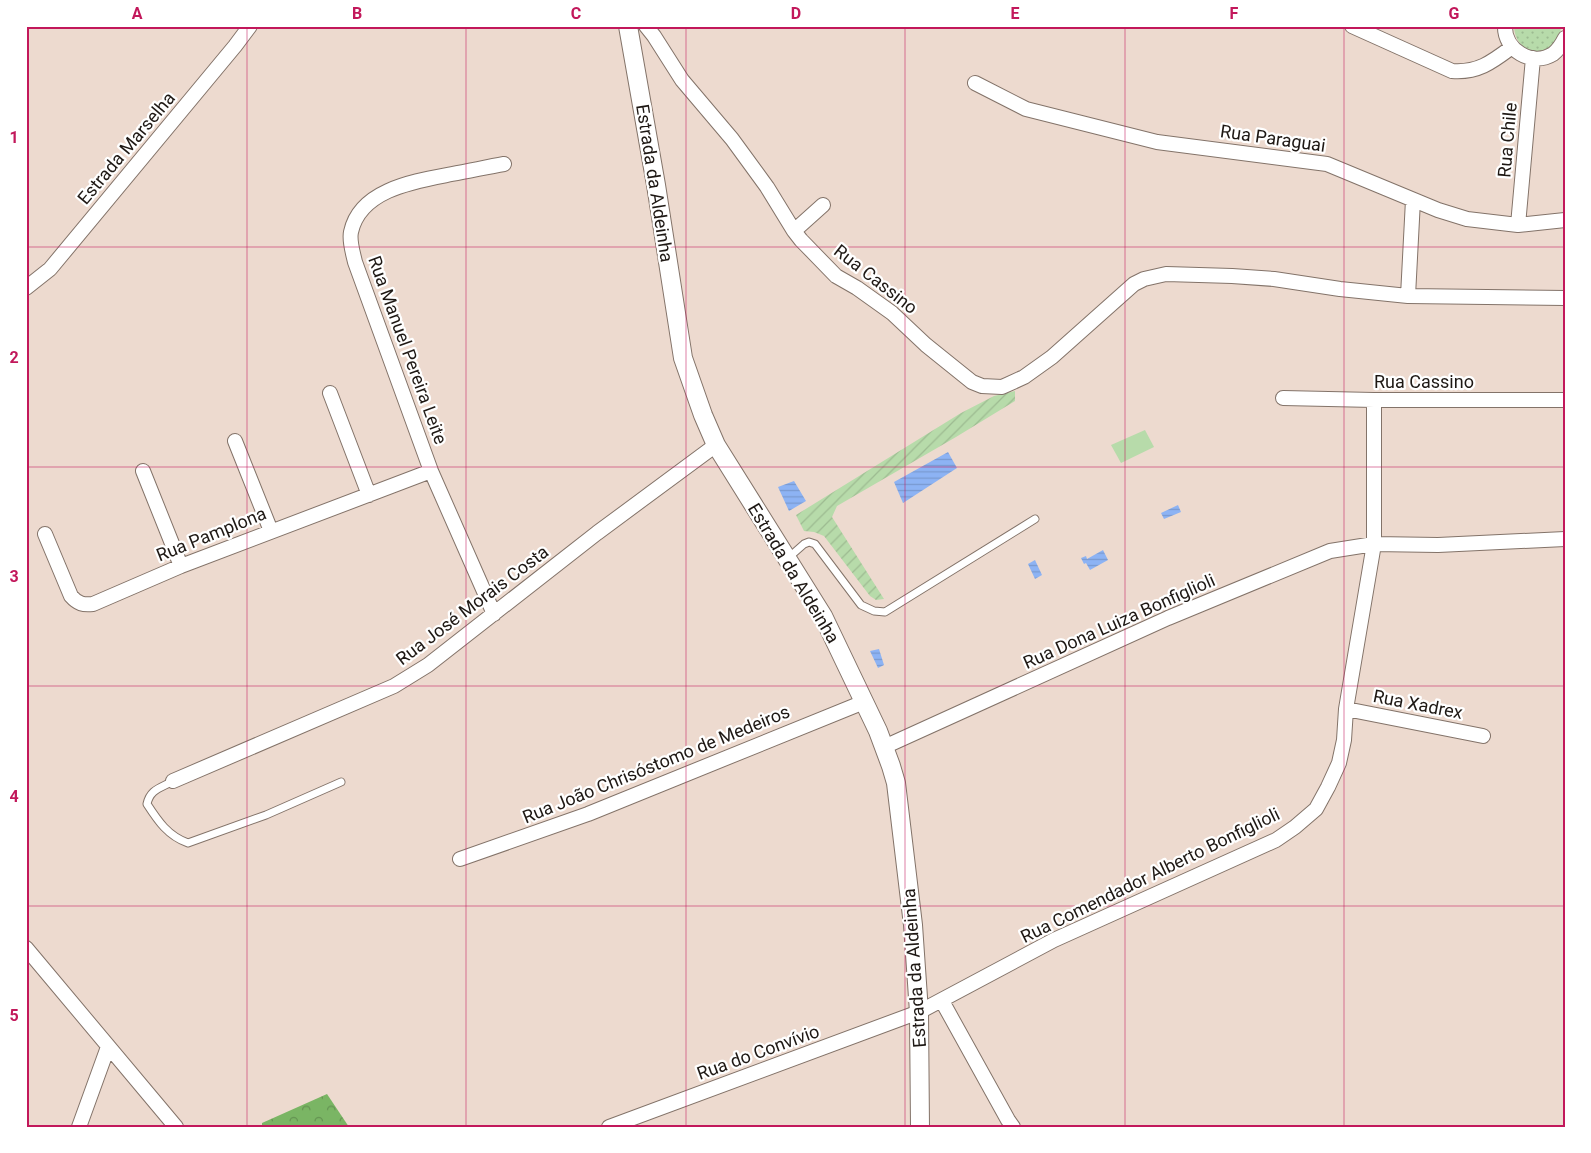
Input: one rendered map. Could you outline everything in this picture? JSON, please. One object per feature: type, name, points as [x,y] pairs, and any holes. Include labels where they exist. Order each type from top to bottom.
[{"type":"street","name":"Estrada Marselha","points":[[26,288],[50,269],[236,46],[250,26]]},
{"type":"street","name":"Estrada da Aldeinha","points":[[628,26],[656,185],[683,358],[703,415],[716,445],[823,616],[884,746],[896,783],[913,925],[920,1012],[920,1127]]},
{"type":"street","name":"Rua Cassino","points":[[646,26],[682,80],[732,138],[767,187],[794,231],[836,276],[857,288],[892,313],[926,345],[977,384],[991,388],[1008,385],[1024,377],[1052,357],[1134,284],[1153,276],[1186,274],[1274,279],[1340,290],[1408,296],[1565,298]]},
{"type":"street","points":[[1352,26],[1452,71],[1463,72],[1488,65],[1512,47]]},
{"type":"street","points":[[1505,26],[1507,39],[1512,47],[1525,57],[1544,58],[1553,54],[1565,38]]},
{"type":"street","name":"Rua Chile","points":[[1518,225],[1533,58]]},
{"type":"street","name":"Rua Paraguai","points":[[975,83],[1026,109],[1157,142],[1327,164],[1438,210],[1467,219],[1518,225],[1565,220]]},
{"type":"street","name":"Rua Manuel Pereira Leite","points":[[494,614],[431,470],[355,262],[350,234],[356,217],[370,202],[384,192],[402,184],[504,164]]},
{"type":"street","points":[[1408,296],[1413,200]]},
{"type":"street","points":[[794,231],[823,205]]},
{"type":"street","points":[[330,393],[369,495]]},
{"type":"street","name":"Rua Cassino","points":[[1282,398],[1565,400]]},
{"type":"street","name":"Rua Comendador Alberto Bonfiglioli","points":[[920,1012],[1054,940],[1276,840],[1316,809],[1339,763],[1344,740],[1346,709],[1374,544],[1374,400]]},
{"type":"street","points":[[235,441],[271,531]]},
{"type":"street","name":"Rua José Morais Costa","points":[[174,781],[394,686],[428,665],[597,533],[716,445]]},
{"type":"street","points":[[143,470],[181,566]]},
{"type":"street","name":"Rua Pamplona","points":[[45,534],[71,596],[77,603],[93,604],[181,566],[431,470]]},
{"type":"street","name":"Rua Dona Luiza Bonfiglioli","points":[[884,746],[1168,618],[1330,551],[1374,544],[1438,545],[1565,539]]},
{"type":"street","name":"Rua João Chrisóstomo de Medeiros","points":[[460,859],[588,814],[864,702]]},
{"type":"street","name":"Rua Xadrex","points":[[1346,709],[1483,736]]},
{"type":"street","points":[[26,948],[176,1127]]},
{"type":"street","points":[[942,1001],[1013,1127]]},
{"type":"street","name":"Rua do Convívio","points":[[609,1127],[920,1012]]},
{"type":"street","points":[[79,1127],[108,1047]]},
{"type":"lane","points":[[787,560],[804,544],[809,542],[815,544],[862,605],[874,611],[885,612],[1035,519]]},
{"type":"lane","points":[[174,781],[156,790],[149,796],[147,804],[164,828],[177,839],[188,842],[266,815],[341,782]]},
{"type":"green space","points":[[1514,26],[1561,26],[1558,37],[1553,45],[1537,51],[1529,50],[1521,45],[1516,37]]},
{"type":"green space","points":[[1015,391],[1015,401],[837,506],[832,517],[884,599],[876,600],[870,596],[824,536],[804,531],[796,515],[961,413],[994,396]]},
{"type":"green space","points":[[1145,430],[1154,447],[1121,463],[1111,445]]},
{"type":"green space","points":[[327,1094],[349,1127],[262,1127],[262,1123]]},
{"type":"water","points":[[948,452],[957,468],[903,503],[894,482]]},
{"type":"water","points":[[794,481],[806,501],[789,511],[778,487]]},
{"type":"water","points":[[1178,505],[1181,512],[1164,519],[1161,513]]},
{"type":"water","points":[[1103,550],[1108,560],[1090,570],[1081,558],[1086,556],[1087,559]]},
{"type":"water","points":[[1035,560],[1042,575],[1035,579],[1028,564]]},
{"type":"water","points":[[879,649],[884,665],[878,668],[870,651]]}]
